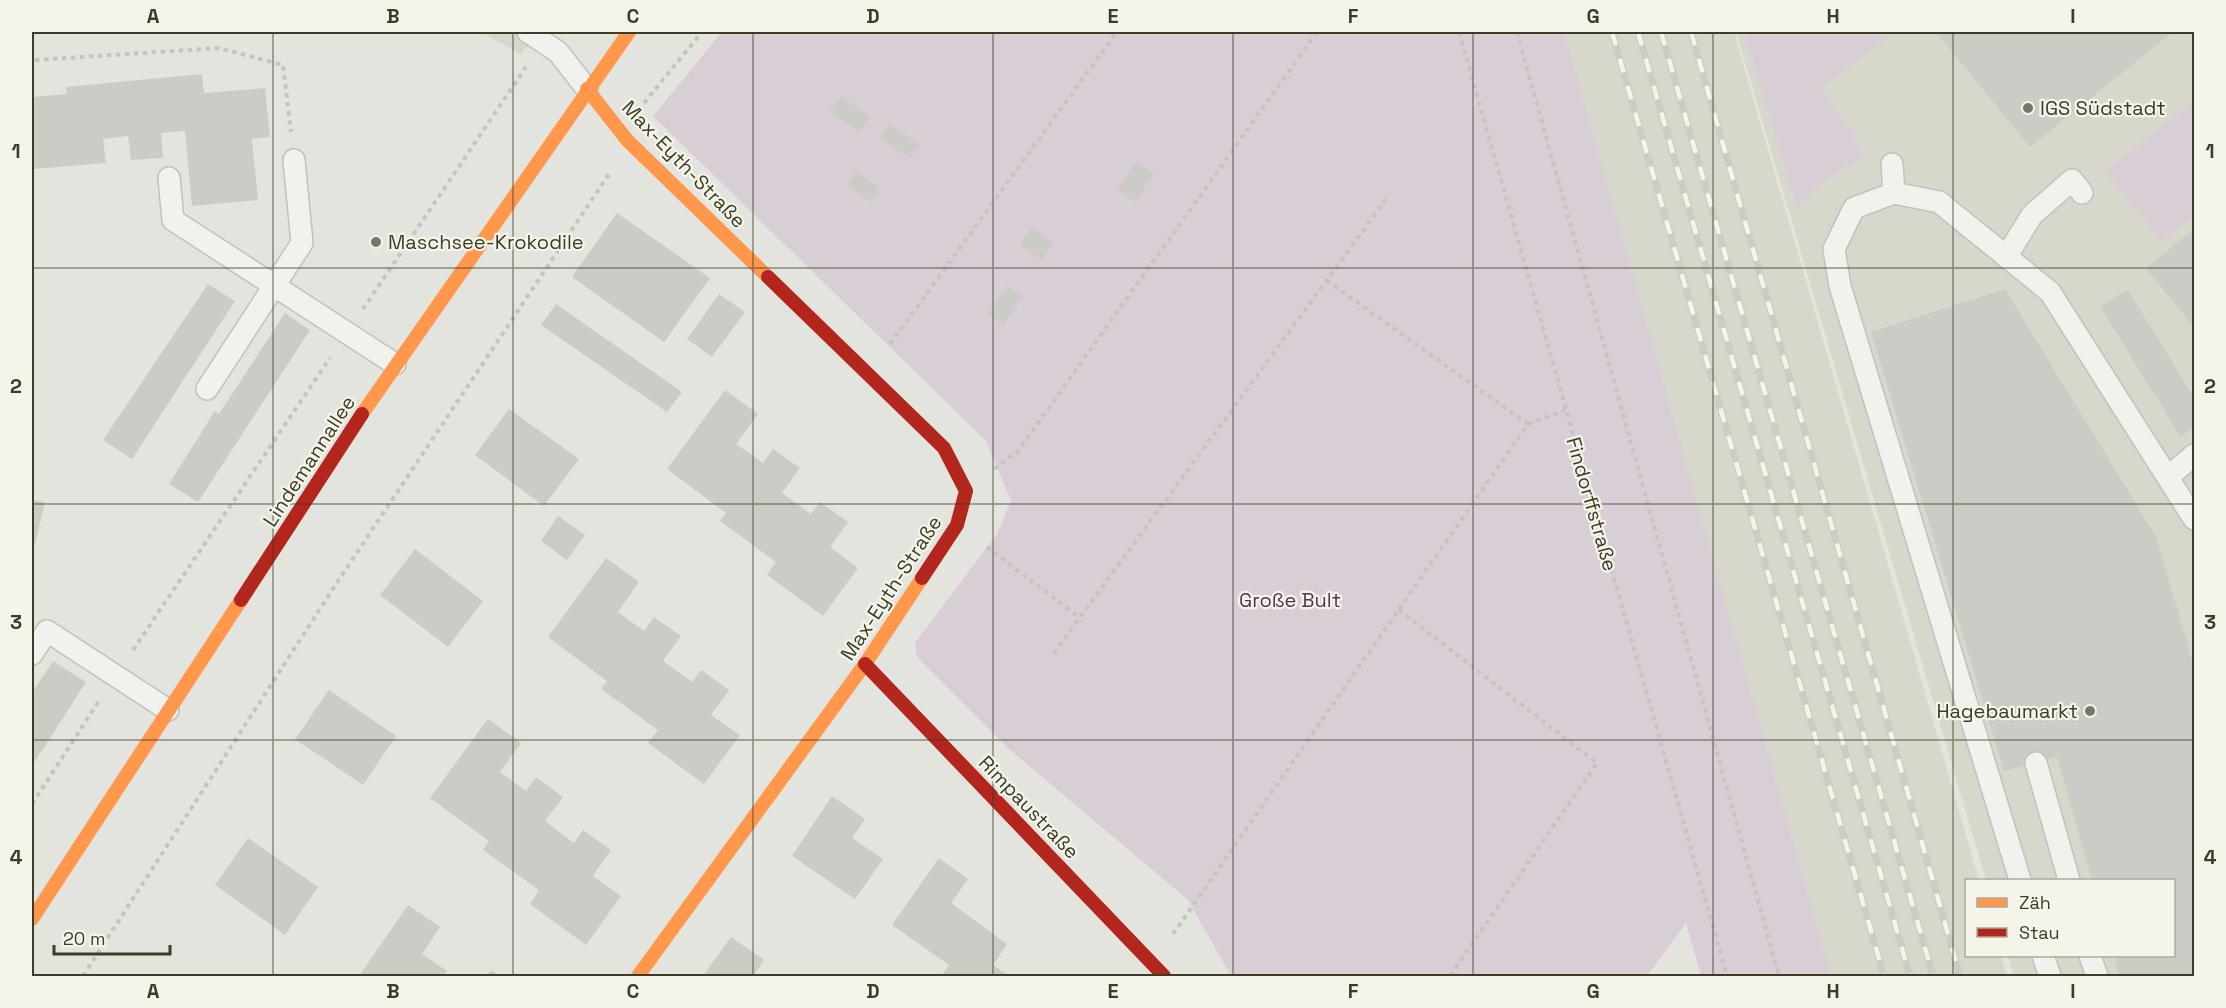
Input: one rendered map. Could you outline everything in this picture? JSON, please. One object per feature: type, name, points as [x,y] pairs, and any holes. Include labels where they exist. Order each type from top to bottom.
[{"type":"street","name":"Lindemannallee","points":[[32,919],[395,364],[629,32]]},
{"type":"street","name":"Max-Eyth-Straße","points":[[587,89],[627,140],[944,448],[966,491],[957,525],[865,664],[638,976]]},
{"type":"street","name":"Rimpaustraße","points":[[865,664],[1164,976]]},
{"type":"lane","points":[[536,37],[558,52],[587,89]]},
{"type":"lane","points":[[207,389],[302,243],[294,160]]},
{"type":"lane","points":[[1892,164],[1894,193]]},
{"type":"lane","points":[[169,178],[173,220],[395,364]]},
{"type":"lane","points":[[2006,257],[2032,215],[2072,180],[2082,193]]},
{"type":"lane","points":[[2020,879],[1840,286],[1834,249],[1854,208],[1894,193],[1939,202],[2050,292],[2194,519]]},
{"type":"lane","points":[[2171,482],[2194,455]]},
{"type":"lane","points":[[32,654],[46,631],[168,710]]},
{"type":"lane","points":[[2036,763],[2067,879]]},
{"type":"lane","points":[[2043,957],[2050,976]]},
{"type":"lane","points":[[2091,957],[2097,976]]},
{"type":"path","points":[[83,976],[339,578],[611,171],[645,101],[702,32]]},
{"type":"path","points":[[868,374],[1117,32]]},
{"type":"path","points":[[966,491],[1018,451],[1317,32]]},
{"type":"path","name":"Findorffstraße","points":[[1459,32],[1726,976]]},
{"type":"path","points":[[1517,32],[1779,976]]},
{"type":"path","points":[[32,804],[115,676],[348,332],[536,37]]},
{"type":"path","points":[[35,60],[219,48],[284,65],[294,160]]},
{"type":"path","points":[[1054,653],[1389,195]]},
{"type":"path","points":[[1326,280],[1528,424]]},
{"type":"path","points":[[1152,964],[1528,424],[1565,410]]},
{"type":"path","points":[[957,525],[1080,618]]},
{"type":"path","points":[[1399,610],[1598,763],[1450,976]]},
{"type":"shaded area","points":[[481,32],[539,32],[521,54]]},
{"type":"shaded area","points":[[1555,32],[1734,32],[1979,879],[1965,879],[1965,957],[2001,957],[2007,976],[1826,976]]},
{"type":"shaded area","points":[[1736,32],[2194,32],[2194,976],[2014,976],[2008,957],[2175,957],[2175,879],[1986,879]]},
{"type":"green space","name":"Große Bult","points":[[722,32],[1564,32],[1831,976],[1701,976],[1686,923],[1647,976],[1231,976],[1188,900],[1009,749],[917,657],[915,643],[997,534],[1011,501],[986,441],[653,116]]},
{"type":"green space","points":[[1744,32],[1879,32],[1885,40],[1821,88],[1854,136],[1863,158],[1826,180],[1810,194],[1798,210]]},
{"type":"green space","points":[[2191,104],[2194,104],[2194,215],[2162,241],[2105,171]]},
{"type":"building","points":[[1936,32],[2173,32],[2030,147]]},
{"type":"building","points":[[202,74],[204,93],[265,88],[270,137],[252,139],[258,200],[192,206],[185,131],[161,133],[163,158],[131,160],[128,136],[103,139],[106,163],[34,169],[32,97],[67,94],[66,87]]},
{"type":"building","points":[[841,96],[870,117],[859,132],[830,111]]},
{"type":"building","points":[[889,124],[920,144],[910,159],[880,138]]},
{"type":"building","points":[[1136,162],[1154,174],[1135,202],[1117,190]]},
{"type":"building","points":[[856,171],[880,188],[871,202],[847,185]]},
{"type":"building","points":[[617,213],[710,278],[664,342],[572,277]]},
{"type":"building","points":[[1031,228],[1053,242],[1042,260],[1020,245]]},
{"type":"building","points":[[2190,232],[2194,237],[2194,327],[2146,269]]},
{"type":"building","points":[[208,284],[235,301],[132,459],[103,440]]},
{"type":"building","points":[[1007,286],[1023,296],[1004,325],[988,314]]},
{"type":"building","points":[[2005,289],[2156,537],[2194,666],[2194,976],[2120,976],[2114,957],[2175,957],[2175,879],[2092,879],[2057,757],[2004,771],[1871,332]]},
{"type":"building","points":[[2128,290],[2194,398],[2194,427],[2180,436],[2100,306]]},
{"type":"building","points":[[719,294],[745,312],[712,357],[687,339]]},
{"type":"building","points":[[556,304],[682,392],[667,412],[541,325]]},
{"type":"building","points":[[285,313],[310,330],[198,502],[169,484],[215,411],[219,414]]},
{"type":"building","points":[[725,390],[758,414],[736,444],[763,463],[773,449],[800,468],[782,493],[811,514],[820,502],[848,522],[830,547],[858,568],[823,616],[767,575],[776,562],[720,521],[726,513],[667,469]]},
{"type":"building","points":[[509,409],[579,459],[544,506],[475,455]]},
{"type":"building","points":[[32,500],[45,502],[32,557]]},
{"type":"building","points":[[558,516],[585,535],[567,560],[541,541]]},
{"type":"building","points":[[415,549],[483,601],[448,647],[380,595]]},
{"type":"building","points":[[606,558],[639,582],[618,612],[644,631],[654,617],[681,636],[663,661],[692,682],[701,670],[729,690],[711,715],[740,735],[704,784],[648,743],[658,730],[601,689],[607,681],[548,637]]},
{"type":"building","points":[[53,661],[86,682],[32,766],[32,693]]},
{"type":"building","points":[[329,690],[396,736],[363,785],[295,739]]},
{"type":"building","points":[[488,719],[521,743],[500,772],[526,791],[536,777],[563,797],[545,821],[574,843],[583,830],[611,850],[593,876],[621,896],[586,945],[530,904],[539,890],[483,850],[489,841],[430,798]]},
{"type":"building","points":[[832,796],[865,819],[852,838],[883,859],[855,899],[792,856]]},
{"type":"building","points":[[248,838],[318,887],[285,935],[215,885]]},
{"type":"building","points":[[939,858],[968,879],[951,903],[1007,944],[993,965],[1009,976],[941,976],[949,965],[892,925]]},
{"type":"building","points":[[408,905],[440,927],[422,954],[447,971],[443,976],[359,976]]},
{"type":"building","points":[[731,937],[764,960],[753,976],[703,976]]},
{"type":"building","points":[[491,970],[500,976],[487,976]]},
{"type":"railway","points":[[1612,32],[1884,976]]},
{"type":"railway","points":[[1638,32],[1910,976]]},
{"type":"railway","points":[[1661,32],[1933,976]]},
{"type":"railway","points":[[1691,32],[1960,976]]},
{"type":"traffic: slow","points":[[362,414],[629,32]]},
{"type":"traffic: slow","points":[[587,89],[627,140],[768,277]]},
{"type":"traffic: slow","points":[[638,976],[865,664],[922,578]]},
{"type":"traffic: slow","points":[[32,919],[241,600]]},
{"type":"traffic: jam","points":[[768,277],[944,448],[966,491],[957,525],[922,578]]},
{"type":"traffic: jam","points":[[241,600],[362,414]]},
{"type":"traffic: jam","points":[[865,664],[1164,976]]},
{"type":"place","name":"IGS Südstadt","points":[[2028,108]]},
{"type":"place","name":"Maschsee-Krokodile","points":[[376,242]]},
{"type":"place","name":"Hagebaumarkt","points":[[2090,711]]}]
